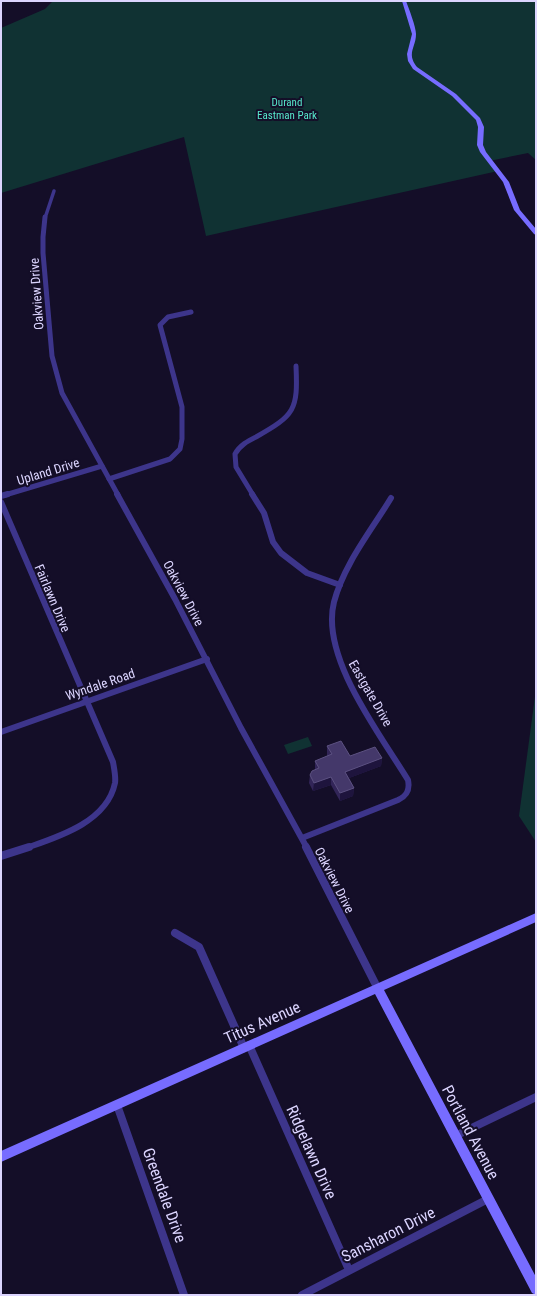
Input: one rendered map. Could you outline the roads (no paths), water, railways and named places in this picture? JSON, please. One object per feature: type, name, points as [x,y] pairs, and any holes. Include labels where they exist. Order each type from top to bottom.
[{"type":"street","points":[[404,1],[414,34],[409,54],[410,61],[415,68],[454,95],[478,119],[481,127],[480,145],[483,152],[506,182],[517,210],[536,233]]},
{"type":"street","name":"Oakview Drive","points":[[54,191],[42,230],[48,294],[50,351],[57,382],[67,404],[207,659],[241,728],[302,838],[378,989]]},
{"type":"street","points":[[109,479],[170,459],[180,449],[182,439],[182,407],[160,325],[168,317],[191,312]]},
{"type":"street","points":[[296,366],[297,397],[294,408],[280,423],[242,445],[235,454],[235,464],[264,512],[272,539],[282,553],[304,572],[324,581],[340,585]]},
{"type":"street","name":"Upland Drive","points":[[1,496],[102,466]]},
{"type":"street","name":"Eastgate Drive","points":[[302,838],[398,800],[406,795],[409,788],[408,780],[346,679],[338,659],[333,638],[332,617],[340,585],[391,498]]},
{"type":"street","name":"Fairlawn Drive","points":[[1,502],[116,769],[116,785],[113,793],[101,810],[84,823],[59,835],[1,856]]},
{"type":"street","name":"Wyndale Road","points":[[1,732],[207,659]]},
{"type":"street","name":"Titus Avenue","points":[[1,1157],[536,917]]},
{"type":"street","name":"Ridgelawn Drive","points":[[175,933],[199,947],[247,1046],[349,1270]]},
{"type":"street","name":"Portland Avenue","points":[[378,989],[536,1289]]},
{"type":"street","points":[[455,1136],[536,1097]]},
{"type":"street","name":"Greendale Drive","points":[[117,1105],[184,1295]]},
{"type":"street","name":"Sansharon Drive","points":[[302,1295],[488,1199]]},
{"type":"park label","name":"Durand Eastman Park","points":[[287,108]]}]
